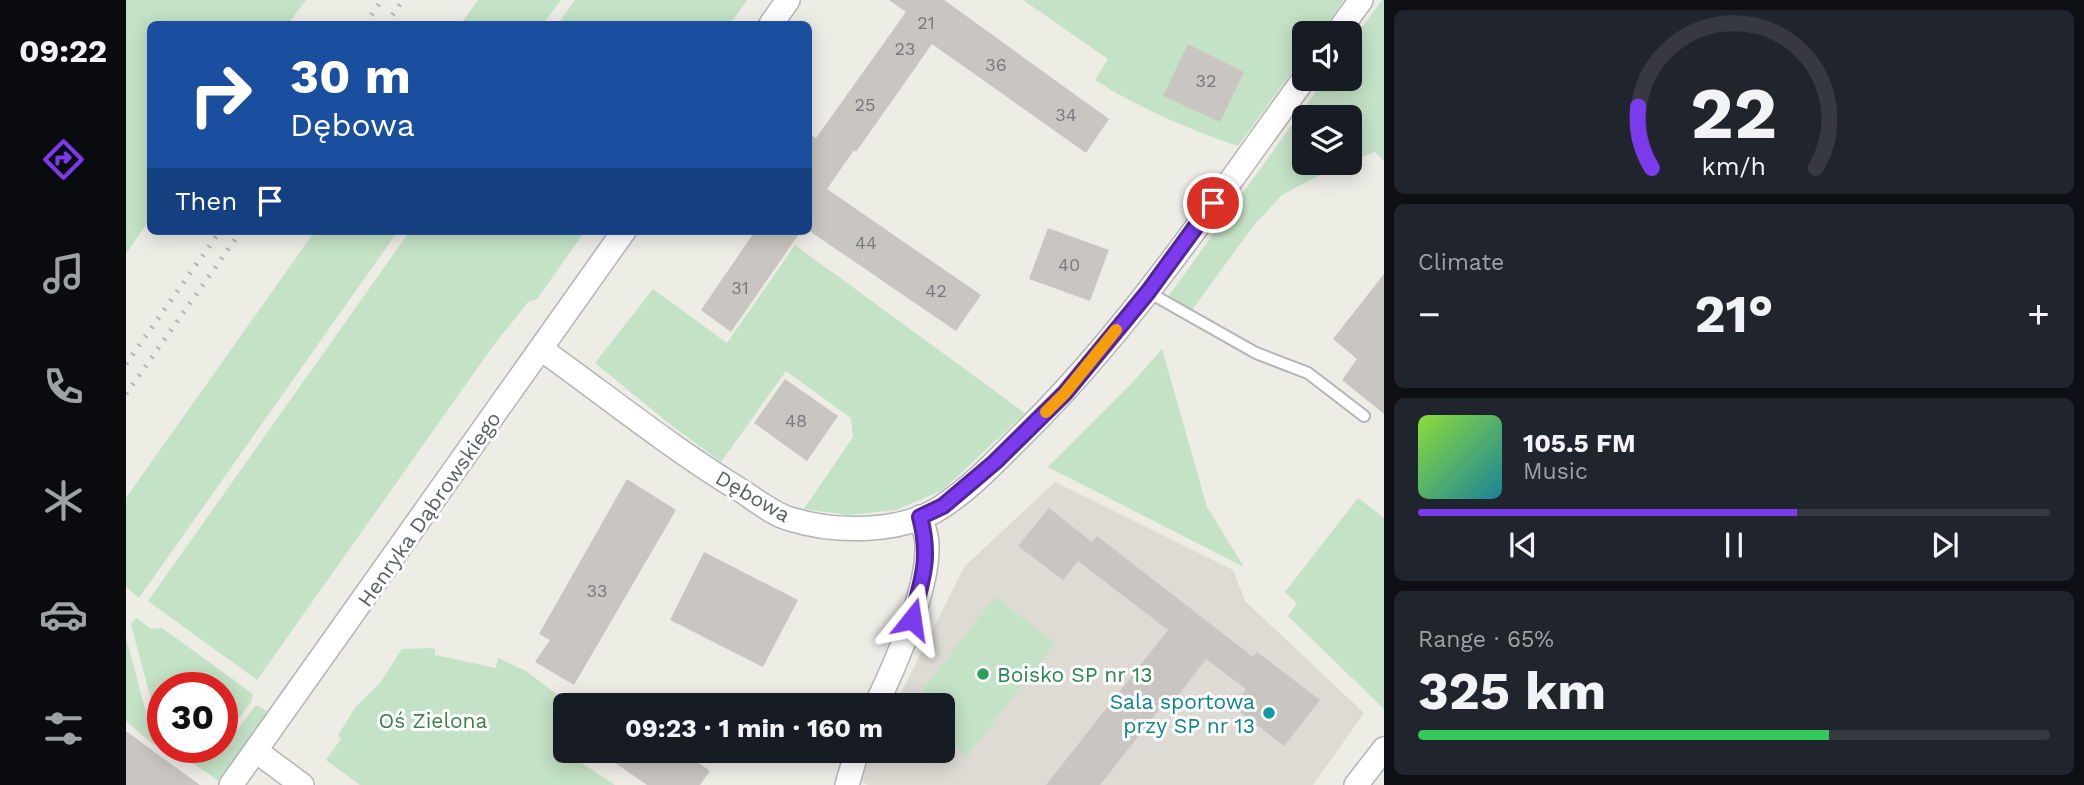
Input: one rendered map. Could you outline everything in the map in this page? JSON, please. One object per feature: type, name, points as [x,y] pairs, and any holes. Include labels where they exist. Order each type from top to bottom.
[{"type":"street","points":[[773,21],[788,0]]},
{"type":"street","points":[[1346,21],[1361,0]]},
{"type":"street","name":"Dębowa","points":[[541,349],[713,474],[787,519],[830,529],[871,529],[920,517],[943,506],[995,462],[1065,393],[1148,292],[1295,91]]},
{"type":"street","name":"Henryka Dąbrowskiego","points":[[232,785],[621,235]]},
{"type":"street","points":[[881,693],[912,619],[925,569],[927,542],[920,517]]},
{"type":"street","points":[[1356,785],[1384,749]]},
{"type":"street","points":[[256,751],[302,785]]},
{"type":"street","points":[[846,785],[853,763]]},
{"type":"lane","points":[[1148,292],[1256,353],[1308,373],[1364,415]]},
{"type":"shaded area","points":[[1055,482],[1233,570],[1245,601],[1364,713],[1313,785],[868,785],[858,779],[866,763],[955,763],[955,693],[901,693],[964,567]]},
{"type":"green space","points":[[126,0],[306,0],[290,21],[147,21],[147,223],[126,254]]},
{"type":"green space","points":[[478,0],[561,0],[545,21],[463,21]]},
{"type":"green space","points":[[575,0],[747,0],[732,21],[560,21]]},
{"type":"green space","points":[[1023,0],[1344,0],[1329,21],[1292,21],[1292,72],[1238,146],[1164,117],[1095,80],[1108,59]]},
{"type":"green space","points":[[1384,0],[1384,161],[1375,152],[1362,157],[1362,105],[1306,105],[1316,91],[1362,91],[1362,27]]},
{"type":"green space","points":[[1292,125],[1292,175],[1319,175],[1282,195],[1254,225],[1189,314],[1165,301]]},
{"type":"green space","points":[[312,235],[395,235],[139,598],[126,587],[126,498]]},
{"type":"green space","points":[[407,235],[582,235],[537,299],[528,302],[493,346],[257,680],[148,601]]},
{"type":"green space","points":[[795,245],[1025,413],[943,490],[896,510],[847,515],[804,509],[853,437],[851,418],[786,371],[721,462],[595,363],[653,289],[727,343]]},
{"type":"green space","points":[[1162,349],[1207,507],[1244,567],[1048,467]]},
{"type":"green space","points":[[1358,498],[1384,518],[1384,709],[1288,616],[1297,603],[1285,592]]},
{"type":"green space","name":"Boisko SP nr 13","points":[[995,597],[1055,643],[967,756],[955,747],[955,693],[920,693]]},
{"type":"green space","points":[[136,618],[151,629],[162,628],[223,672],[147,672],[147,684],[131,624]]},
{"type":"green space","points":[[126,637],[147,716],[147,739],[126,721]]},
{"type":"green space","name":"Oś Zielona","points":[[431,648],[435,649],[435,655],[496,668],[498,658],[526,671],[555,693],[553,693],[553,763],[581,763],[615,785],[360,785],[326,760],[341,739],[338,735],[355,708],[380,683],[402,649]]},
{"type":"green space","points":[[238,683],[253,694],[251,702],[238,719]]},
{"type":"green space","points":[[256,705],[268,712],[238,754],[238,729]]},
{"type":"green space","points":[[192,763],[232,763],[219,781]]},
{"type":"building","points":[[889,0],[944,0],[1109,119],[1086,153],[932,44],[856,152],[854,150],[827,189],[981,295],[956,331],[812,233],[812,136],[816,138],[906,12]]},
{"type":"building","points":[[1188,44],[1244,72],[1220,122],[1163,96]]},
{"type":"building","points":[[1048,228],[1109,250],[1090,301],[1029,279]]},
{"type":"building","points":[[752,235],[798,235],[731,332],[701,310]]},
{"type":"building","points":[[1384,274],[1384,414],[1342,380],[1357,359],[1333,339]]},
{"type":"building","points":[[785,379],[838,416],[807,461],[754,423]]},
{"type":"building","points":[[627,479],[676,510],[574,685],[535,662],[550,640],[539,634]]},
{"type":"building","points":[[1049,508],[1092,542],[1097,536],[1253,657],[1257,652],[1320,700],[1284,746],[1233,707],[1246,689],[1206,659],[1171,705],[1166,701],[1100,785],[1046,785],[1168,630],[1078,561],[1063,580],[1018,546]]},
{"type":"building","points":[[704,552],[798,600],[763,667],[670,620]]},
{"type":"building","points":[[126,731],[147,746],[147,763],[170,763],[200,785],[126,785]]},
{"type":"building","points":[[615,763],[699,763],[710,771],[700,785],[647,785]]},
{"type":"railway","points":[[367,21],[382,0]]},
{"type":"railway","points":[[388,21],[403,0]]},
{"type":"railway","points":[[126,364],[217,235]]},
{"type":"railway","points":[[126,394],[238,235]]},
{"type":"slow traffic","points":[[1046,412],[1065,393],[1116,330]]},
{"type":"place","name":"Boisko SP nr 13","points":[[983,674]]},
{"type":"place","name":"Sala sportowa przy SP nr 13","points":[[1269,713]]},
{"type":"route","points":[[912,619],[925,569],[927,542],[920,517],[943,506],[995,462],[1065,393],[1148,292],[1213,203]]}]
